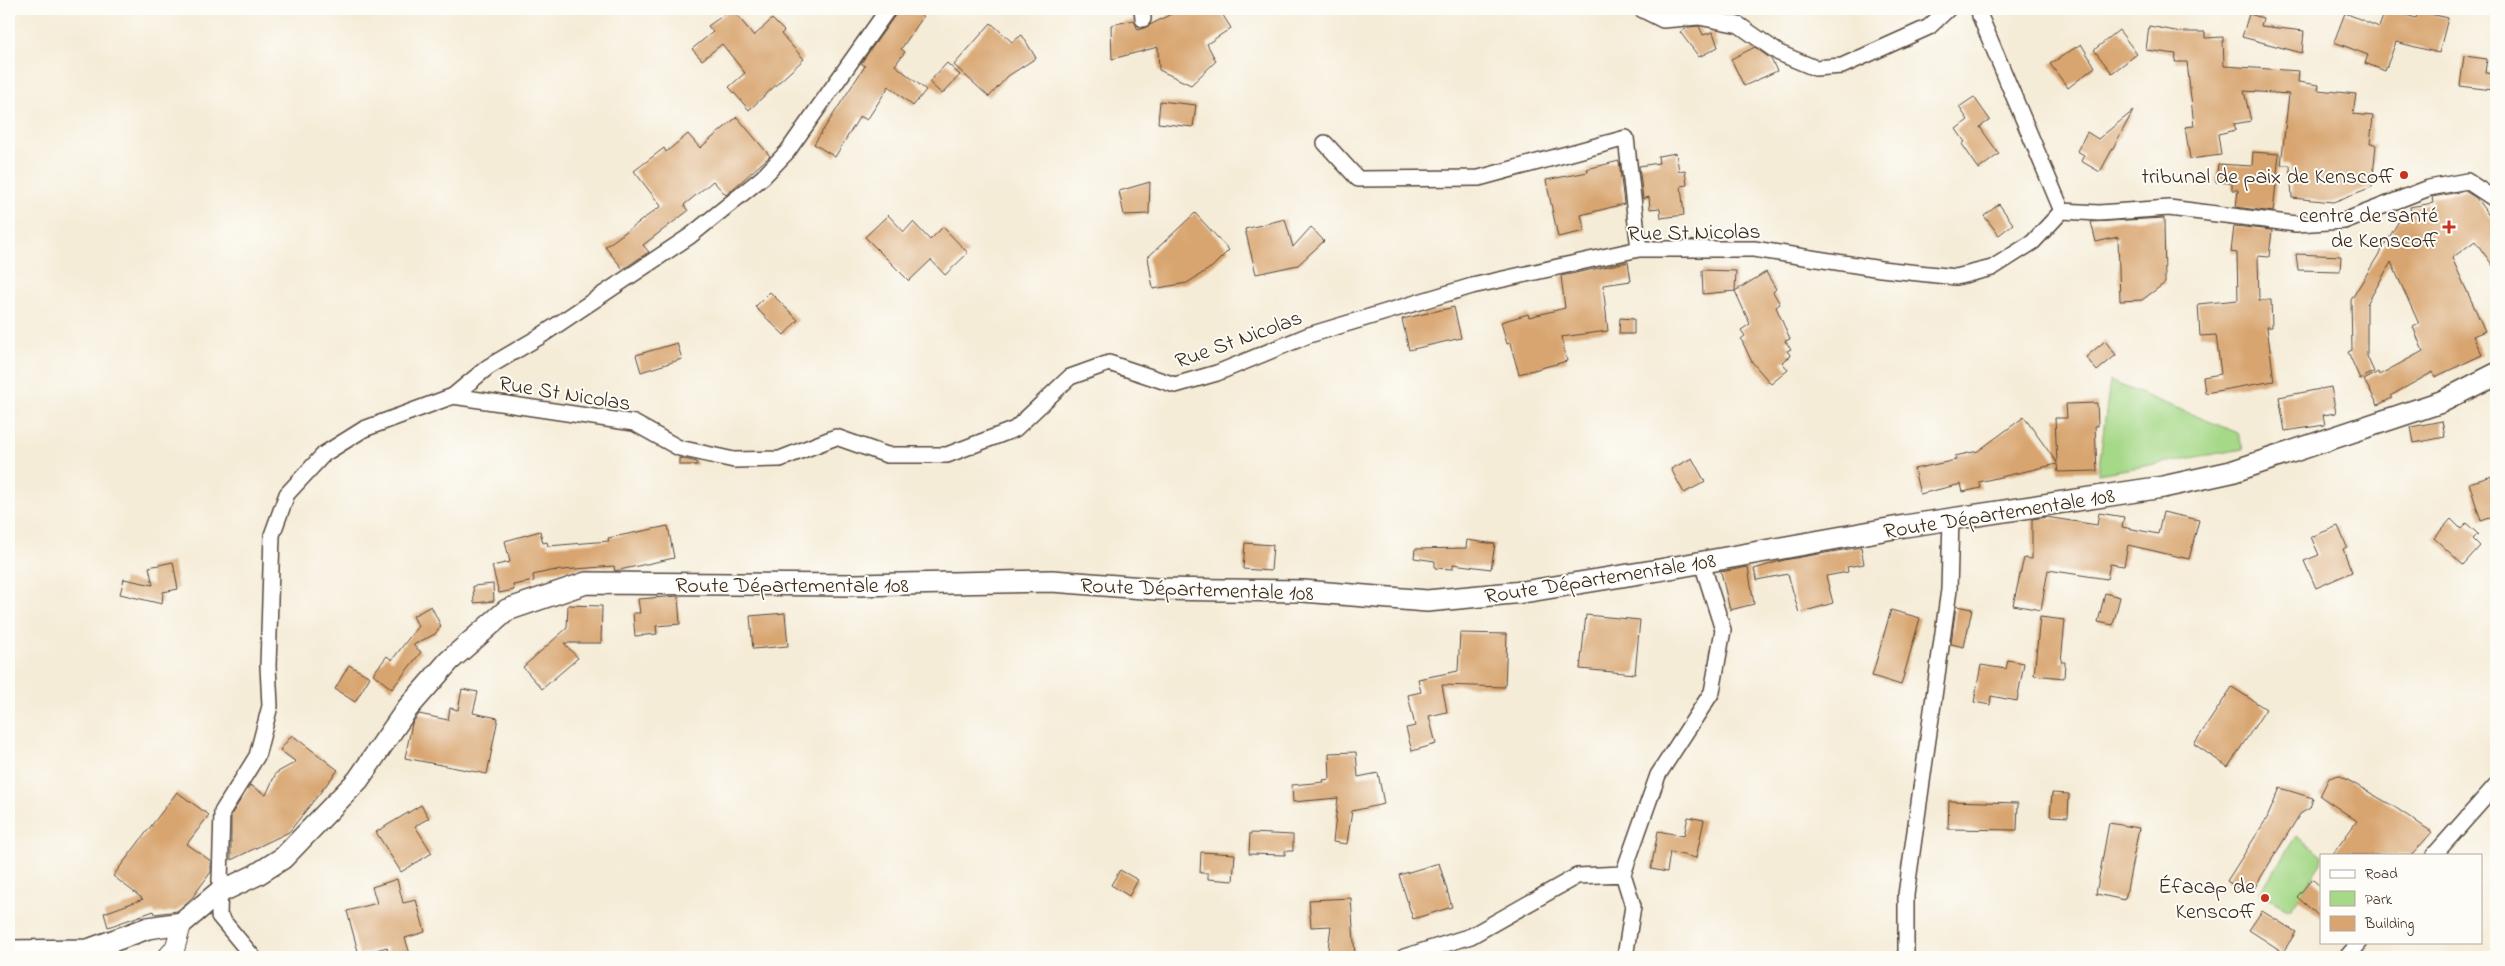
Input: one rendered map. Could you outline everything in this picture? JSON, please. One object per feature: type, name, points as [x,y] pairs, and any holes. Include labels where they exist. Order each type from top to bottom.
[{"type":"main road","name":"Route Départementale 108","points":[[182,923],[218,893],[256,875],[283,858],[358,780],[407,709],[449,661],[507,610],[586,582],[854,585],[1052,582],[1156,589],[1303,591],[1427,601],[1523,592],[1702,563],[1951,519],[2163,487],[2231,472],[2441,402],[2496,374]]},
{"type":"main road","points":[[9,951],[88,950],[148,928],[182,923]]},
{"type":"street","points":[[453,396],[488,367],[539,337],[690,236],[763,176],[787,152],[888,9]]},
{"type":"street","points":[[1641,9],[1662,20],[1699,17],[1739,25],[1779,53],[1816,68],[1842,66],[1930,27],[1948,9]]},
{"type":"street","points":[[1980,9],[1980,16],[2022,120],[2062,211],[2099,213],[2169,208],[2296,224],[2344,221],[2429,188],[2467,181],[2496,200]]},
{"type":"street","points":[[1325,143],[1358,179],[1479,178],[1626,138],[1640,248]]},
{"type":"street","name":"Rue St Nicolas","points":[[253,957],[219,916],[218,893],[222,812],[257,756],[270,706],[268,666],[272,535],[287,494],[324,454],[364,429],[453,396],[634,423],[679,448],[734,460],[780,460],[836,437],[887,455],[947,455],[1015,430],[1070,377],[1109,363],[1175,385],[1217,373],[1309,334],[1463,289],[1640,248],[1754,249],[1881,269],[1956,277],[1992,268],[2001,263],[2033,242],[2062,211]]},
{"type":"street","points":[[1906,957],[1906,895],[1949,590],[1951,519]]},
{"type":"street","points":[[1625,957],[1634,906],[1623,874],[1658,775],[1712,692],[1723,630],[1702,563]]},
{"type":"street","points":[[2435,854],[2496,785]]},
{"type":"street","points":[[1404,957],[1471,936],[1577,876],[1623,874]]},
{"type":"street","points":[[167,957],[175,948],[182,923]]},
{"type":"street","points":[[2347,957],[2358,944]]},
{"type":"green space","points":[[2110,381],[2238,433],[2243,449],[2098,474]]},
{"type":"green space","points":[[2296,836],[2321,854],[2320,865],[2290,910],[2259,894]]},
{"type":"building","points":[[732,9],[754,36],[772,19],[784,31],[781,34],[804,59],[749,110],[729,87],[745,73],[722,44],[702,60],[692,49],[713,32],[708,26]]},
{"type":"building","points":[[897,9],[916,9],[923,17],[901,49],[905,52],[895,65],[926,90],[913,106],[889,86],[867,120],[860,116],[835,157],[814,144],[865,66],[861,63],[896,14]]},
{"type":"building","points":[[1181,9],[1219,9],[1231,28],[1207,44],[1216,61],[1191,85],[1159,70],[1158,47],[1112,59],[1111,25],[1134,20],[1138,30]]},
{"type":"building","points":[[2386,9],[2416,18],[2418,11],[2448,18],[2439,53],[2396,42],[2385,71],[2365,63],[2368,55],[2334,42],[2345,13],[2379,27]]},
{"type":"building","points":[[2249,14],[2263,18],[2261,26],[2304,31],[2302,53],[2242,37]]},
{"type":"building","points":[[991,23],[1012,42],[1022,35],[1036,58],[1008,76],[989,97],[954,65]]},
{"type":"building","points":[[1699,26],[1703,35],[1713,32],[1718,47],[1699,57],[1680,32],[1689,27]]},
{"type":"building","points":[[2149,26],[2181,32],[2205,32],[2205,38],[2223,37],[2224,66],[2299,71],[2298,82],[2319,85],[2318,90],[2356,94],[2353,114],[2373,116],[2370,144],[2376,144],[2372,187],[2333,202],[2292,198],[2290,165],[2281,165],[2289,94],[2244,91],[2251,121],[2234,124],[2236,130],[2218,134],[2221,155],[2190,159],[2185,127],[2194,126],[2187,62],[2175,62],[2176,54],[2146,50]]},
{"type":"building","points":[[2119,30],[2137,54],[2112,73],[2094,50]]},
{"type":"building","points":[[2081,44],[2095,67],[2068,88],[2050,64]]},
{"type":"building","points":[[1755,47],[1771,59],[1777,71],[1744,86],[1731,59]]},
{"type":"building","points":[[2464,56],[2487,59],[2485,72],[2495,73],[2492,90],[2460,86]]},
{"type":"building","points":[[947,63],[960,75],[942,94],[929,82]]},
{"type":"building","points":[[1974,97],[1990,120],[1980,127],[1999,154],[1979,169],[1962,144],[1965,142],[1956,129],[1968,120],[1959,107]]},
{"type":"building","points":[[1160,101],[1196,105],[1193,127],[1158,123]]},
{"type":"building","points":[[2133,111],[2100,172],[2081,161],[2084,155],[2077,151],[2087,132],[2098,139]]},
{"type":"building","points":[[737,117],[770,156],[726,195],[713,181],[684,205],[688,211],[643,245],[649,252],[623,269],[605,247],[661,206],[634,171],[664,148],[666,152],[688,134],[700,148]]},
{"type":"building","points":[[2253,152],[2279,154],[2273,212],[2236,207],[2238,190],[2232,190],[2232,183],[2216,182],[2218,164],[2252,166]]},
{"type":"building","points":[[1676,153],[1679,171],[1685,170],[1687,185],[1681,186],[1684,215],[1661,218],[1660,208],[1650,209],[1649,197],[1643,199],[1639,166],[1659,163],[1658,156]]},
{"type":"building","points":[[1619,161],[1624,204],[1581,215],[1585,231],[1558,237],[1546,180],[1588,172],[1587,169]]},
{"type":"building","points":[[1150,182],[1149,214],[1124,215],[1119,191]]},
{"type":"building","points":[[2465,191],[2476,198],[2496,225],[2496,270],[2475,241],[2452,258],[2485,331],[2473,336],[2482,355],[2435,377],[2433,372],[2390,396],[2392,398],[2378,405],[2364,380],[2378,372],[2379,375],[2423,351],[2413,327],[2419,324],[2391,262],[2367,304],[2367,356],[2374,372],[2360,379],[2348,352],[2352,350],[2351,300],[2399,221],[2411,214],[2410,207],[2433,203],[2432,197]]},
{"type":"building","points":[[1999,204],[2013,224],[1999,235],[1984,216]]},
{"type":"building","points":[[1195,213],[1229,250],[1212,267],[1187,283],[1153,289],[1148,257]]},
{"type":"building","points":[[888,215],[904,232],[913,222],[930,240],[943,227],[968,253],[945,275],[931,260],[909,281],[865,237]]},
{"type":"building","points":[[2164,218],[2165,283],[2142,300],[2120,301],[2118,237],[2096,242],[2091,222]]},
{"type":"building","points":[[1285,219],[1293,247],[1311,227],[1324,241],[1298,265],[1256,274],[1245,229]]},
{"type":"building","points":[[2234,226],[2272,230],[2269,257],[2258,256],[2259,300],[2271,300],[2272,327],[2267,327],[2274,381],[2205,393],[2203,377],[2221,374],[2216,335],[2200,336],[2198,304],[2238,300],[2237,253],[2231,252]]},
{"type":"building","points":[[2296,254],[2341,256],[2340,271],[2298,270]]},
{"type":"building","points":[[1628,262],[1631,281],[1603,285],[1608,331],[1561,337],[1567,361],[1519,374],[1510,343],[1507,344],[1501,322],[1528,314],[1529,317],[1565,308],[1561,276]]},
{"type":"building","points":[[1702,270],[1736,271],[1735,291],[1703,294]]},
{"type":"building","points":[[1766,272],[1776,289],[1773,292],[1780,304],[1776,307],[1790,339],[1785,341],[1791,349],[1787,351],[1791,356],[1782,362],[1788,370],[1771,384],[1752,362],[1741,339],[1745,336],[1741,330],[1750,324],[1735,291]]},
{"type":"building","points":[[770,292],[798,320],[784,335],[755,307]]},
{"type":"building","points":[[1454,307],[1461,338],[1409,350],[1402,319]]},
{"type":"building","points":[[1620,318],[1634,319],[1634,334],[1619,334]]},
{"type":"building","points":[[2105,341],[2116,355],[2097,371],[2086,357]]},
{"type":"building","points":[[677,343],[682,359],[641,372],[636,355]]},
{"type":"building","points":[[2331,387],[2336,413],[2323,415],[2325,425],[2285,431],[2279,397]]},
{"type":"building","points":[[2097,403],[2098,426],[2095,426],[2097,471],[2058,472],[2057,464],[1979,482],[1981,488],[1963,492],[1961,484],[1920,494],[1914,469],[1956,460],[1955,456],[1978,451],[2024,417],[2057,463],[2055,418],[2067,418],[2066,404]]},
{"type":"building","points":[[2442,421],[2445,437],[2414,443],[2411,427]]},
{"type":"building","points":[[679,458],[697,462],[697,465],[679,465]]},
{"type":"building","points":[[1692,458],[1705,482],[1684,493],[1671,469]]},
{"type":"building","points":[[2496,475],[2496,516],[2481,521],[2469,483]]},
{"type":"building","points":[[2163,512],[2199,520],[2189,559],[2128,545],[2124,566],[2110,564],[2107,579],[2048,570],[2041,610],[2013,605],[2024,558],[2032,559],[2032,519],[2046,517],[2097,525],[2099,513],[2124,517],[2122,527],[2158,534]]},
{"type":"building","points":[[2451,519],[2461,529],[2466,523],[2478,534],[2473,539],[2480,546],[2463,565],[2434,538]]},
{"type":"building","points":[[668,526],[674,558],[615,571],[614,566],[550,571],[533,575],[534,581],[513,585],[514,590],[499,593],[492,566],[510,562],[505,541],[540,531],[543,543],[547,542],[548,546],[609,541],[608,538]]},
{"type":"building","points":[[2338,526],[2347,547],[2343,549],[2352,572],[2316,588],[2304,561],[2319,555],[2311,537]]},
{"type":"building","points":[[1467,540],[1495,544],[1491,569],[1453,564],[1453,569],[1435,568],[1435,561],[1414,558],[1415,549],[1466,548]]},
{"type":"building","points":[[1245,543],[1273,545],[1271,571],[1243,569]]},
{"type":"building","points":[[1861,547],[1864,564],[1847,567],[1848,572],[1826,576],[1833,603],[1799,613],[1788,574],[1757,580],[1754,569],[1784,560]]},
{"type":"building","points":[[173,562],[178,589],[163,592],[162,604],[120,594],[124,579],[153,585],[149,567]]},
{"type":"building","points":[[1748,567],[1754,604],[1730,610],[1721,572]]},
{"type":"building","points":[[493,584],[494,601],[474,603],[473,586]]},
{"type":"building","points":[[2105,593],[2120,597],[2113,625],[2098,622]]},
{"type":"building","points":[[678,596],[680,624],[656,626],[657,634],[635,636],[633,613],[640,613],[638,599]]},
{"type":"building","points":[[568,605],[602,606],[601,643],[564,643],[578,658],[542,689],[523,667],[567,628]]},
{"type":"building","points":[[431,606],[441,626],[435,634],[413,645],[421,652],[392,689],[373,674],[387,656],[392,660],[418,626],[413,616]]},
{"type":"building","points":[[1956,606],[1972,609],[1964,647],[1951,644]]},
{"type":"building","points":[[1891,610],[1920,618],[1901,685],[1872,676]]},
{"type":"building","points":[[785,613],[788,646],[753,649],[750,616]]},
{"type":"building","points":[[1586,615],[1640,620],[1635,674],[1580,669]]},
{"type":"building","points":[[2040,617],[2065,620],[2061,662],[2065,662],[2064,678],[2034,675]]},
{"type":"building","points":[[1460,633],[1507,634],[1505,687],[1442,685],[1447,712],[1429,716],[1436,744],[1412,751],[1406,728],[1415,726],[1408,695],[1421,692],[1418,679],[1458,671]]},
{"type":"building","points":[[2008,660],[2024,663],[2017,701],[1991,696],[1990,705],[1974,702],[1981,665],[2006,669]]},
{"type":"building","points":[[349,665],[370,677],[355,702],[335,689]]},
{"type":"building","points":[[2232,687],[2266,709],[2228,767],[2194,744]]},
{"type":"building","points":[[462,689],[478,692],[473,713],[498,718],[487,774],[405,758],[412,723],[419,714],[448,720],[450,708],[458,710]]},
{"type":"building","points":[[292,735],[338,770],[289,832],[231,860],[231,815],[250,785],[266,795],[276,773],[296,762],[280,750]]},
{"type":"building","points":[[1356,752],[1358,777],[1378,773],[1384,804],[1352,811],[1347,844],[1333,842],[1338,798],[1293,802],[1292,785],[1324,782],[1323,780],[1330,779],[1329,753]]},
{"type":"building","points":[[2339,775],[2393,806],[2432,832],[2413,854],[2333,854],[2357,821],[2320,796],[2329,778]]},
{"type":"building","points":[[2280,788],[2313,798],[2310,808],[2300,814],[2253,890],[2241,890],[2227,881],[2267,818]]},
{"type":"building","points":[[177,792],[209,815],[187,844],[211,861],[211,872],[192,898],[177,911],[155,914],[154,911],[108,927],[104,913],[143,899],[113,876]]},
{"type":"building","points":[[2052,793],[2069,794],[2068,817],[2050,816]]},
{"type":"building","points":[[1949,801],[2018,803],[2017,830],[1948,829]]},
{"type":"building","points":[[421,805],[429,818],[415,826],[432,853],[401,872],[376,832]]},
{"type":"building","points":[[1688,817],[1704,820],[1696,858],[1670,852],[1667,872],[1651,869],[1658,831],[1684,836]]},
{"type":"building","points":[[2109,823],[2139,828],[2125,900],[2096,894]]},
{"type":"building","points":[[1250,833],[1293,835],[1293,851],[1285,851],[1285,855],[1249,854]]},
{"type":"building","points":[[1201,852],[1235,854],[1233,881],[1208,879],[1208,873],[1200,873]]},
{"type":"building","points":[[1439,863],[1452,907],[1413,919],[1399,875]]},
{"type":"building","points":[[1120,870],[1138,880],[1129,896],[1111,885]]},
{"type":"building","points":[[397,879],[403,903],[416,900],[425,932],[405,938],[411,957],[389,957],[387,947],[359,955],[347,911],[377,903],[372,887]]},
{"type":"building","points":[[2312,879],[2320,886],[2320,917],[2297,897]]},
{"type":"building","points":[[1351,898],[1355,957],[1327,957],[1331,926],[1311,927],[1309,900]]},
{"type":"building","points":[[2262,911],[2296,932],[2283,952],[2249,930]]},
{"type":"place","name":"tribunal de paix de Kenscoff","points":[[2404,175]]},
{"type":"place","name":"centre de santé de Kenscoff","points":[[2449,227]]},
{"type":"place","name":"Éfacap de Kenscoff","points":[[2265,898]]}]
